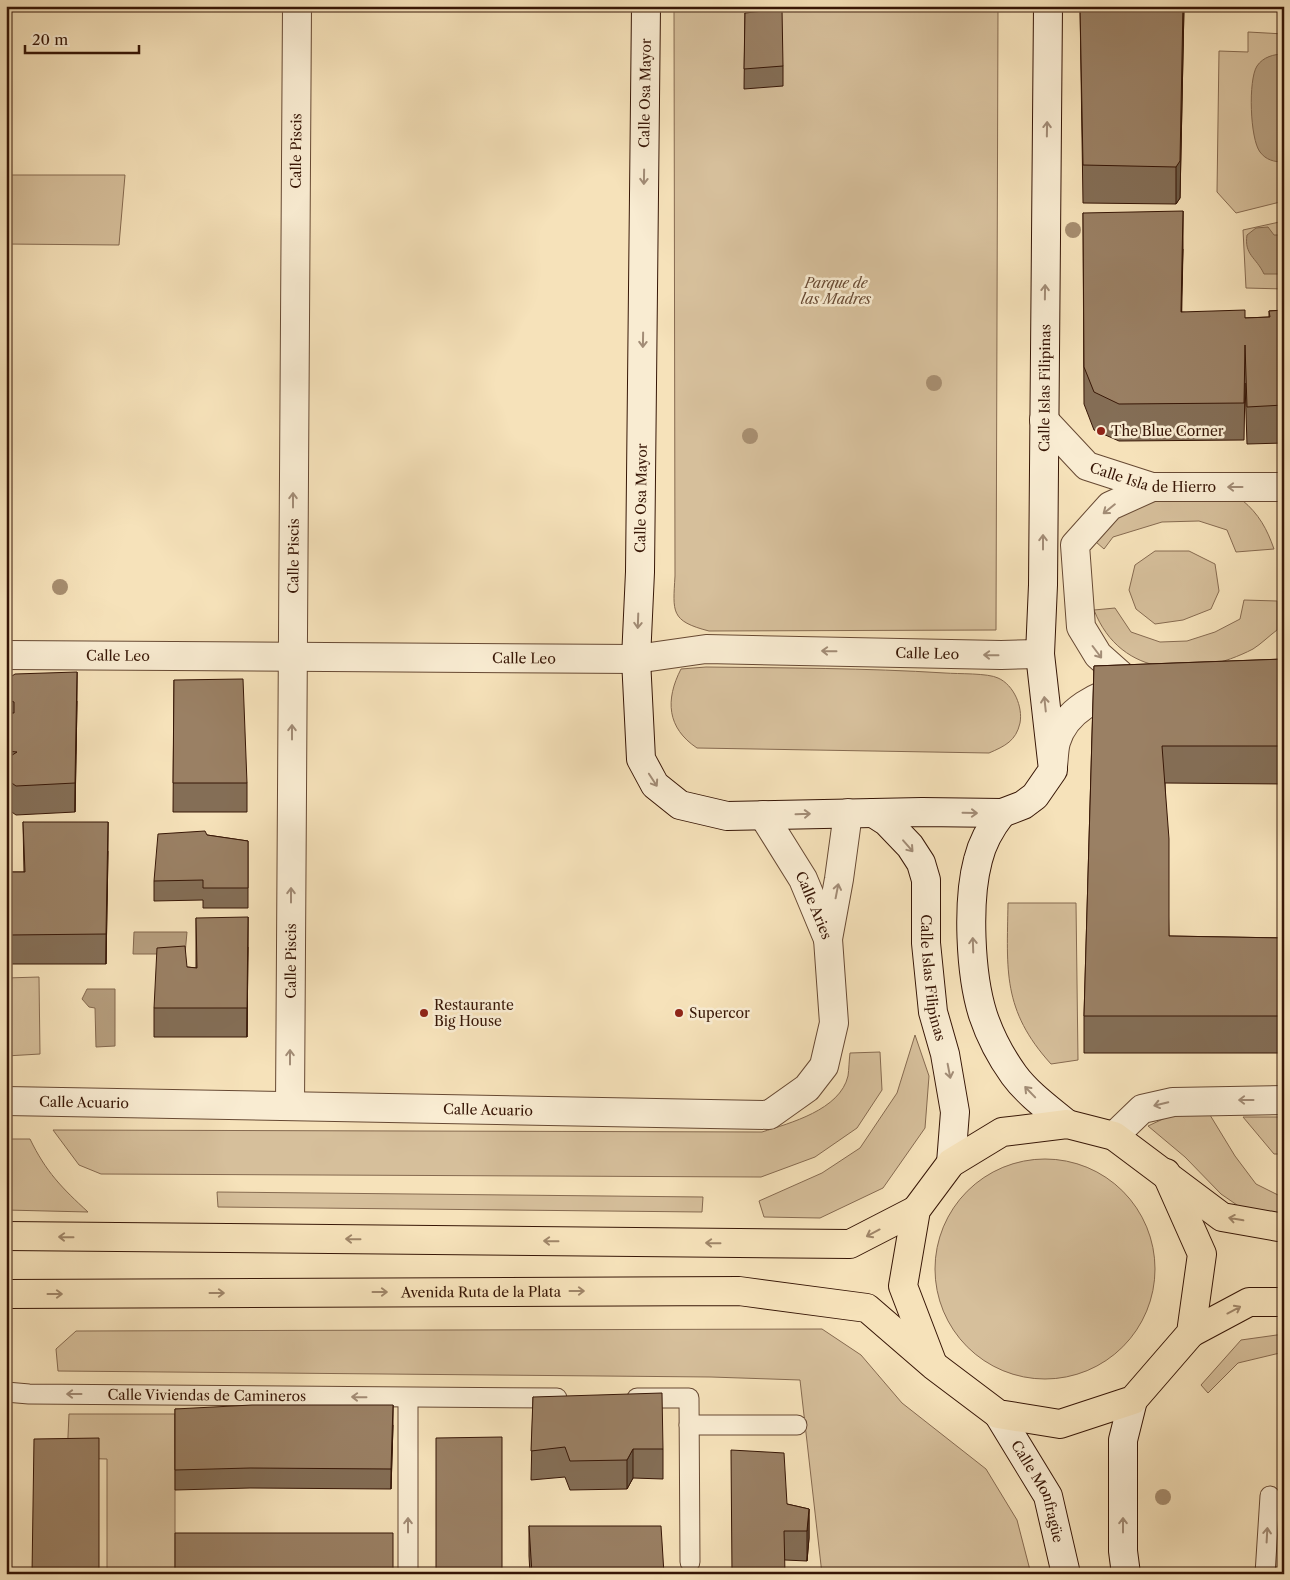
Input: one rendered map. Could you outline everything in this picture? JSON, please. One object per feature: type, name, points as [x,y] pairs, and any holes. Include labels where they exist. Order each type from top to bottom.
[{"type":"main road","points":[[6,1236],[850,1244],[916,1210],[951,1163],[1002,1132],[1067,1124],[1114,1136],[1166,1173],[1222,1217],[1284,1228]]},
{"type":"main road","points":[[1166,1173],[1202,1254],[1191,1333]]},
{"type":"main road","points":[[916,1210],[902,1286],[933,1365]]},
{"type":"main road","name":"Avenida Ruta de la Plata","points":[[6,1294],[739,1291],[867,1308],[933,1365],[998,1414]]},
{"type":"main road","points":[[998,1414],[1060,1424],[1133,1400],[1191,1333],[1249,1302],[1284,1302]]},
{"type":"street","name":"Calle Piscis","points":[[290,1106],[298,6]]},
{"type":"street","name":"Calle Osa Mayor","points":[[646,6],[640,572],[636,659],[641,759],[655,785],[680,806],[727,816],[860,813],[1002,813]]},
{"type":"street","name":"Calle Islas Filipinas","points":[[1048,6],[1043,585],[1040,654],[1052,770]]},
{"type":"street","name":"Calle Isla de Hierro","points":[[1044,420],[1087,466],[1152,487],[1284,487]]},
{"type":"street","points":[[1067,1124],[1037,1099],[1014,1076],[993,1040],[980,1001],[973,952],[973,889],[978,860],[990,830],[1002,813],[1023,805],[1035,796],[1052,770],[1056,741],[1068,721],[1085,703],[1127,687],[1160,684],[1125,679],[1098,655],[1081,627],[1075,545],[1110,506],[1152,487]]},
{"type":"street","name":"Calle Leo","points":[[6,655],[636,659],[706,649],[1001,655],[1040,654]]},
{"type":"street","name":"Calle Islas Filipinas","points":[[860,813],[887,822],[910,846],[921,863],[926,880],[926,943],[933,1012],[945,1054],[955,1112],[951,1163]]},
{"type":"street","name":"Calle Aries","points":[[828,939],[860,813]]},
{"type":"street","name":"Calle Aries","points":[[763,816],[803,879],[828,939]]},
{"type":"street","name":"Calle Acuario","points":[[6,1101],[768,1115],[807,1088],[824,1066],[834,1023],[828,939]]},
{"type":"street","points":[[1114,1136],[1142,1108],[1173,1102],[1284,1100]]},
{"type":"street","points":[[1126,1574],[1123,1551],[1123,1440],[1133,1400]]},
{"type":"street","name":"Calle Monfragüe","points":[[998,1414],[1048,1496],[1066,1574]]},
{"type":"lane","name":"Calle Viviendas de Camineros","points":[[6,1392],[29,1394],[573,1398]]},
{"type":"lane","points":[[408,1398],[408,1574]]},
{"type":"lane","points":[[621,1398],[689,1398],[690,1562]]},
{"type":"lane","points":[[689,1425],[797,1425]]},
{"type":"lane","points":[[1265,1574],[1270,1496]]},
{"type":"green space","name":"Parque de las Madres","points":[[674,6],[998,6],[996,630],[709,631],[687,623],[677,613],[674,598]]},
{"type":"green space","points":[[1248,32],[1284,34],[1284,201],[1236,213],[1217,192],[1219,51],[1248,52]]},
{"type":"green space","points":[[6,175],[125,175],[119,245],[6,244]]},
{"type":"green space","points":[[1284,221],[1284,289],[1246,288],[1243,230]]},
{"type":"green space","points":[[1183,499],[1242,500],[1262,522],[1274,549],[1236,552],[1227,530],[1199,521],[1162,522],[1113,537],[1104,549],[1096,542],[1118,516],[1127,509],[1138,505]]},
{"type":"green space","points":[[1155,551],[1189,551],[1215,564],[1219,591],[1211,609],[1183,620],[1155,624],[1136,609],[1129,590],[1135,565]]},
{"type":"green space","points":[[1244,600],[1277,601],[1277,630],[1253,649],[1231,659],[1184,668],[1162,667],[1141,661],[1122,649],[1106,633],[1094,610],[1115,608],[1131,632],[1160,642],[1187,641],[1215,632],[1240,619]]},
{"type":"green space","points":[[706,667],[856,669],[993,676],[1004,681],[1013,691],[1019,704],[1020,723],[1013,739],[989,753],[697,748],[680,732],[672,713],[671,702],[676,680],[681,669]]},
{"type":"green space","points":[[1008,903],[1076,903],[1078,1060],[1051,1064],[1023,1025],[1016,1007],[1008,969]]},
{"type":"green space","points":[[39,977],[40,1054],[6,1056],[6,978]]},
{"type":"green space","points":[[915,1035],[929,1076],[925,1128],[883,1188],[820,1218],[764,1217],[759,1201],[822,1173],[860,1148],[897,1093]]},
{"type":"green space","points":[[880,1052],[882,1090],[857,1128],[815,1157],[761,1177],[101,1174],[79,1165],[53,1130],[762,1132],[812,1113],[835,1098],[843,1088],[848,1076],[850,1053]]},
{"type":"green space","points":[[1178,1112],[1210,1115],[1235,1156],[1256,1184],[1284,1198],[1284,1219],[1253,1216],[1221,1194],[1185,1157],[1148,1126]]},
{"type":"green space","points":[[1243,1117],[1284,1117],[1284,1154],[1274,1154]]},
{"type":"green space","points":[[6,1139],[30,1139],[55,1179],[88,1212],[6,1210]]},
{"type":"green space","points":[[1045,1159],[1077,1164],[1097,1172],[1115,1184],[1130,1199],[1142,1217],[1150,1237],[1155,1269],[1150,1301],[1142,1321],[1130,1339],[1115,1354],[1097,1366],[1077,1374],[1045,1379],[1013,1374],[993,1366],[975,1354],[960,1339],[948,1321],[940,1301],[935,1269],[940,1237],[948,1217],[960,1199],[975,1184],[993,1172],[1013,1164]]},
{"type":"green space","points":[[217,1192],[703,1197],[702,1212],[218,1207]]},
{"type":"green space","points":[[822,1329],[861,1355],[902,1403],[986,1469],[1017,1520],[1031,1574],[822,1574],[800,1380],[711,1377],[58,1371],[56,1349],[76,1331]]},
{"type":"green space","points":[[1284,1334],[1284,1352],[1238,1363],[1208,1393],[1201,1385],[1241,1340]]},
{"type":"green space","points":[[69,1414],[175,1414],[175,1574],[107,1574],[107,1459],[67,1458]]},
{"type":"shaded area","points":[[1284,54],[1284,162],[1277,162],[1265,157],[1257,145],[1252,123],[1251,96],[1254,73],[1257,66],[1262,60]]},
{"type":"shaded area","points":[[1268,227],[1274,235],[1284,235],[1284,274],[1264,274],[1247,247],[1247,235],[1256,228]]},
{"type":"shaded area","points":[[134,932],[187,932],[185,954],[133,954]]},
{"type":"shaded area","points":[[87,989],[115,989],[115,1046],[96,1047],[95,1008],[89,1007],[82,999]]},
{"type":"building","points":[[1080,6],[1183,6],[1180,161],[1176,167],[1083,165]]},
{"type":"building","points":[[782,9],[783,66],[744,69],[745,13]]},
{"type":"building","points":[[1183,211],[1181,312],[1245,310],[1245,318],[1270,317],[1269,311],[1284,310],[1284,405],[1247,407],[1245,345],[1244,403],[1119,404],[1094,392],[1084,367],[1083,213]]},
{"type":"building","points":[[1284,659],[1284,746],[1162,746],[1169,839],[1169,936],[1284,938],[1284,1016],[1084,1016],[1094,666]]},
{"type":"building","points":[[77,672],[75,783],[16,786],[6,779],[6,759],[17,752],[6,751],[6,713],[14,713],[14,702],[6,699],[6,680],[15,674]]},
{"type":"building","points":[[243,679],[247,783],[173,783],[174,680]]},
{"type":"building","points":[[23,822],[108,822],[106,934],[9,935],[8,872],[25,872]]},
{"type":"building","points":[[205,831],[207,835],[248,841],[248,888],[203,888],[203,880],[154,881],[158,834]]},
{"type":"building","points":[[248,917],[247,1008],[154,1008],[157,948],[185,946],[187,967],[197,968],[196,918]]},
{"type":"building","points":[[662,1393],[663,1449],[633,1449],[627,1460],[570,1461],[565,1447],[531,1451],[533,1397]]},
{"type":"building","points":[[252,1405],[393,1405],[391,1469],[250,1468],[175,1470],[175,1409]]},
{"type":"building","points":[[502,1437],[502,1574],[436,1574],[436,1438]]},
{"type":"building","points":[[99,1438],[99,1574],[32,1574],[34,1439]]},
{"type":"building","points":[[731,1450],[784,1453],[787,1504],[809,1509],[807,1531],[784,1531],[785,1574],[732,1574]]},
{"type":"building","points":[[529,1526],[661,1526],[664,1574],[532,1574]]},
{"type":"building","points":[[175,1533],[393,1533],[393,1574],[175,1574]]},
{"type":"place","name":"The Blue Corner","points":[[1101,431]]},
{"type":"place","name":"Restaurante Big House","points":[[424,1013]]},
{"type":"place","name":"Supercor","points":[[679,1013]]}]
